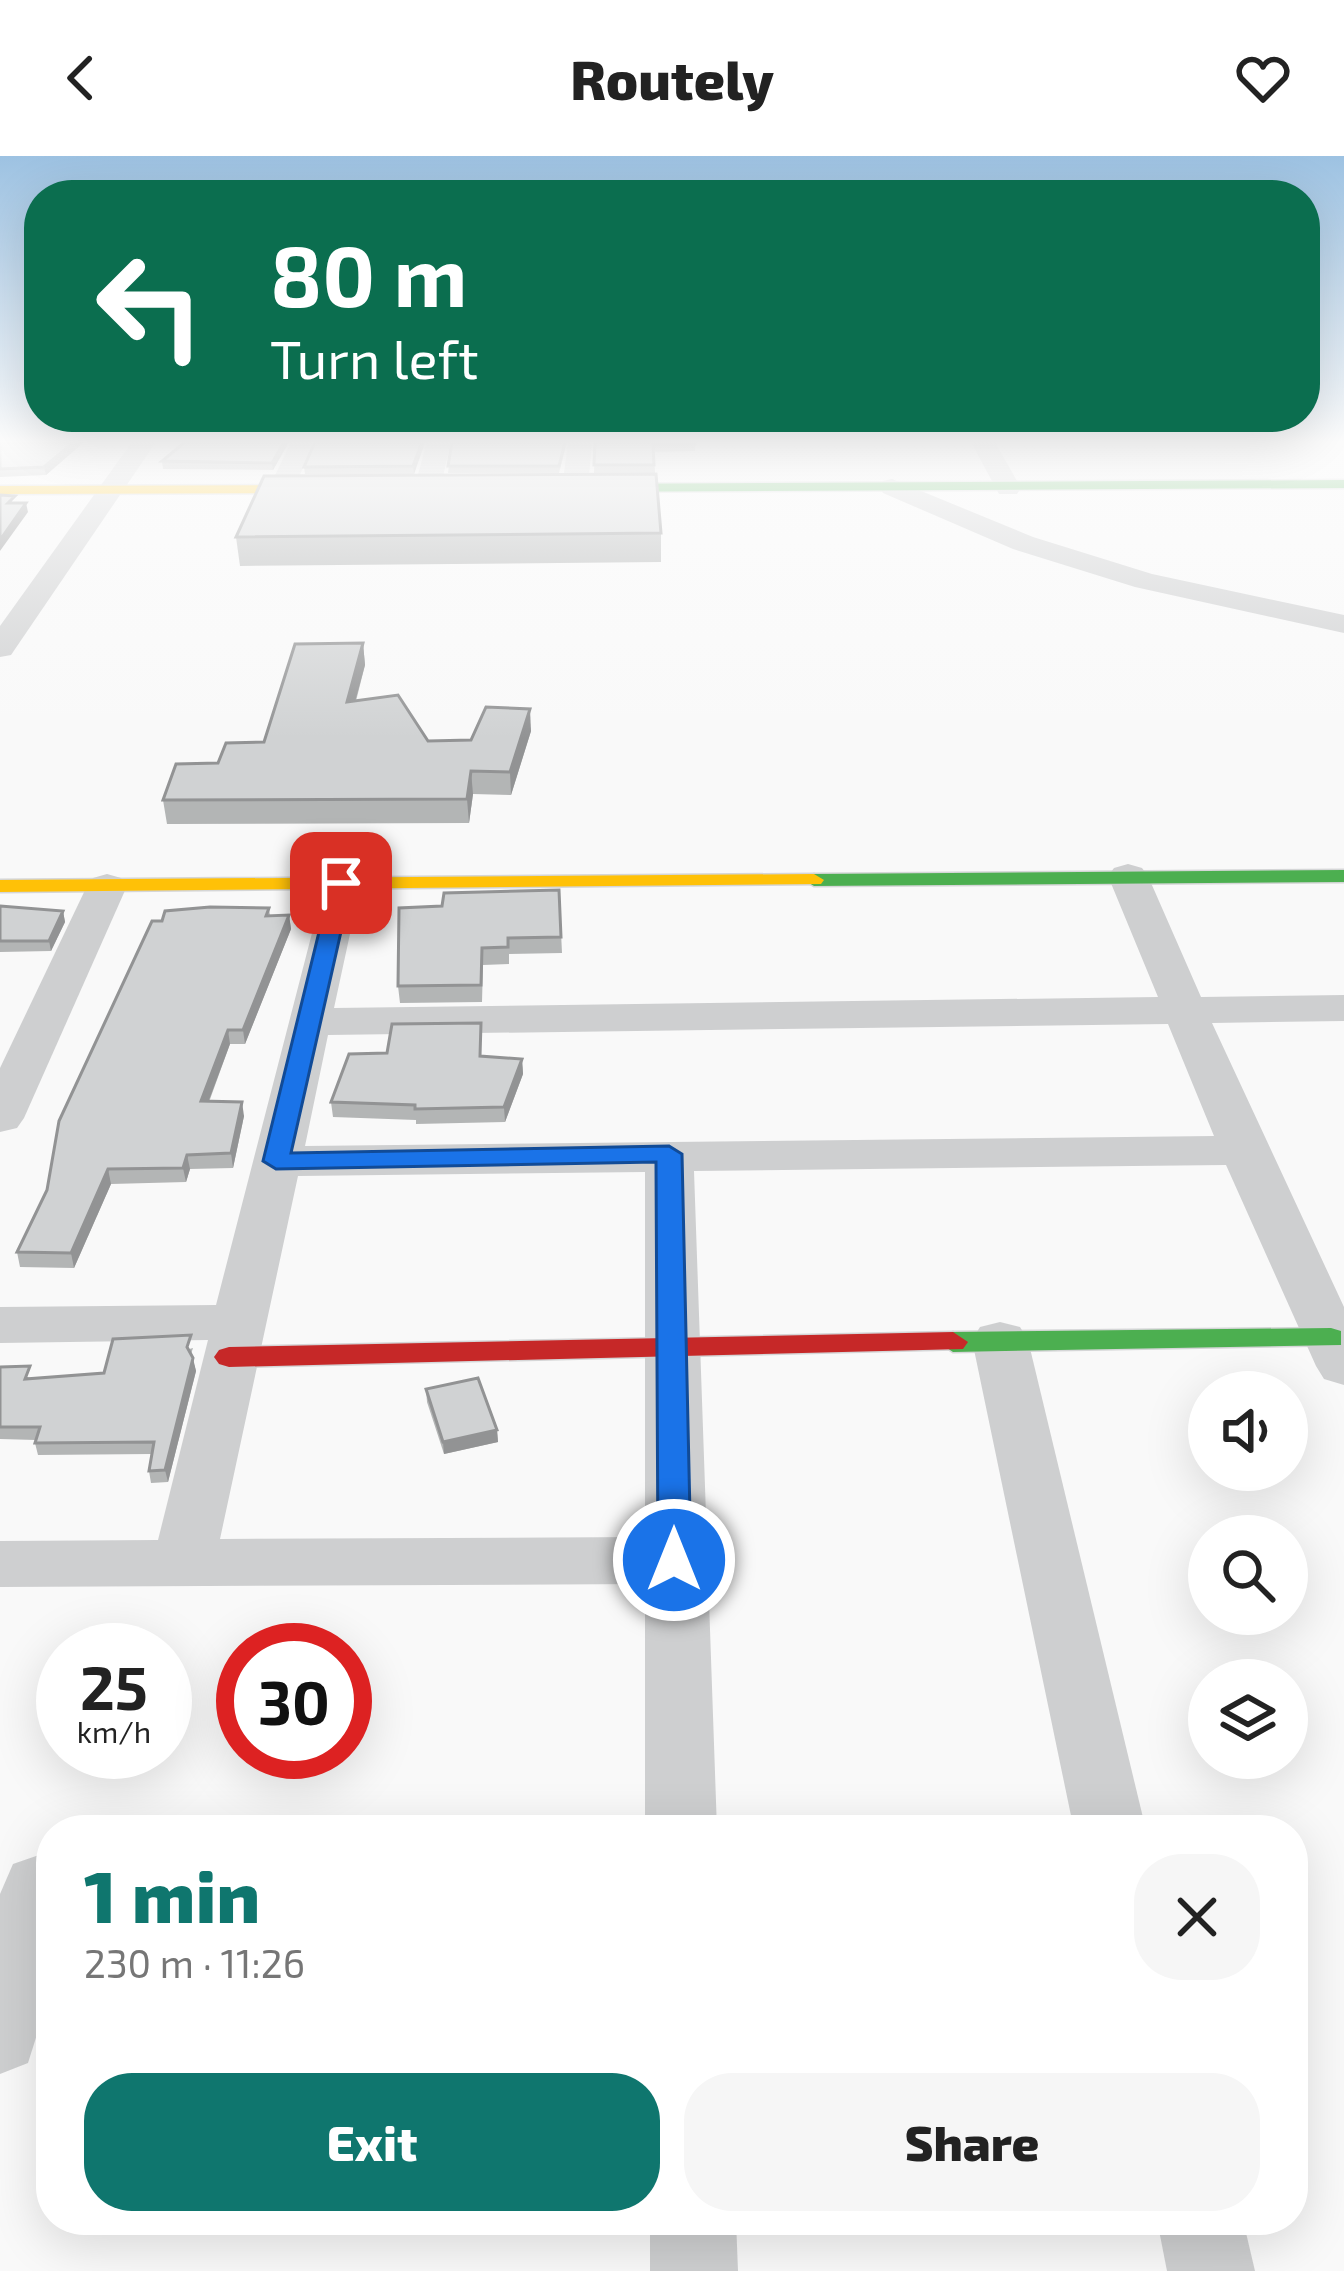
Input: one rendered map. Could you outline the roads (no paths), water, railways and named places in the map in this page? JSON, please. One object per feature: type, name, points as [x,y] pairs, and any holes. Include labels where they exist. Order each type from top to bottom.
[{"type":"street","points":[[0,648],[16,604],[69,541]]},
{"type":"street","points":[[1017,541],[1145,581],[1344,624]]},
{"type":"street","points":[[0,1325],[233,1340],[673,1345],[1000,1340],[1338,1352],[1244,1150],[1128,876]]},
{"type":"street","points":[[0,886],[1344,876]]},
{"type":"street","points":[[184,1562],[341,883]]},
{"type":"street","points":[[0,1118],[106,886]]},
{"type":"street","points":[[309,1022],[1344,1008]]},
{"type":"street","points":[[276,1161],[1244,1150]]},
{"type":"street","points":[[669,1154],[681,1815]]},
{"type":"street","points":[[1000,1340],[1107,1815]]},
{"type":"street","points":[[0,1564],[674,1560]]},
{"type":"street","points":[[0,2037],[30,1888]]},
{"type":"street","points":[[693,2235],[694,2271]]},
{"type":"street","points":[[1203,2235],[1211,2271]]}]
